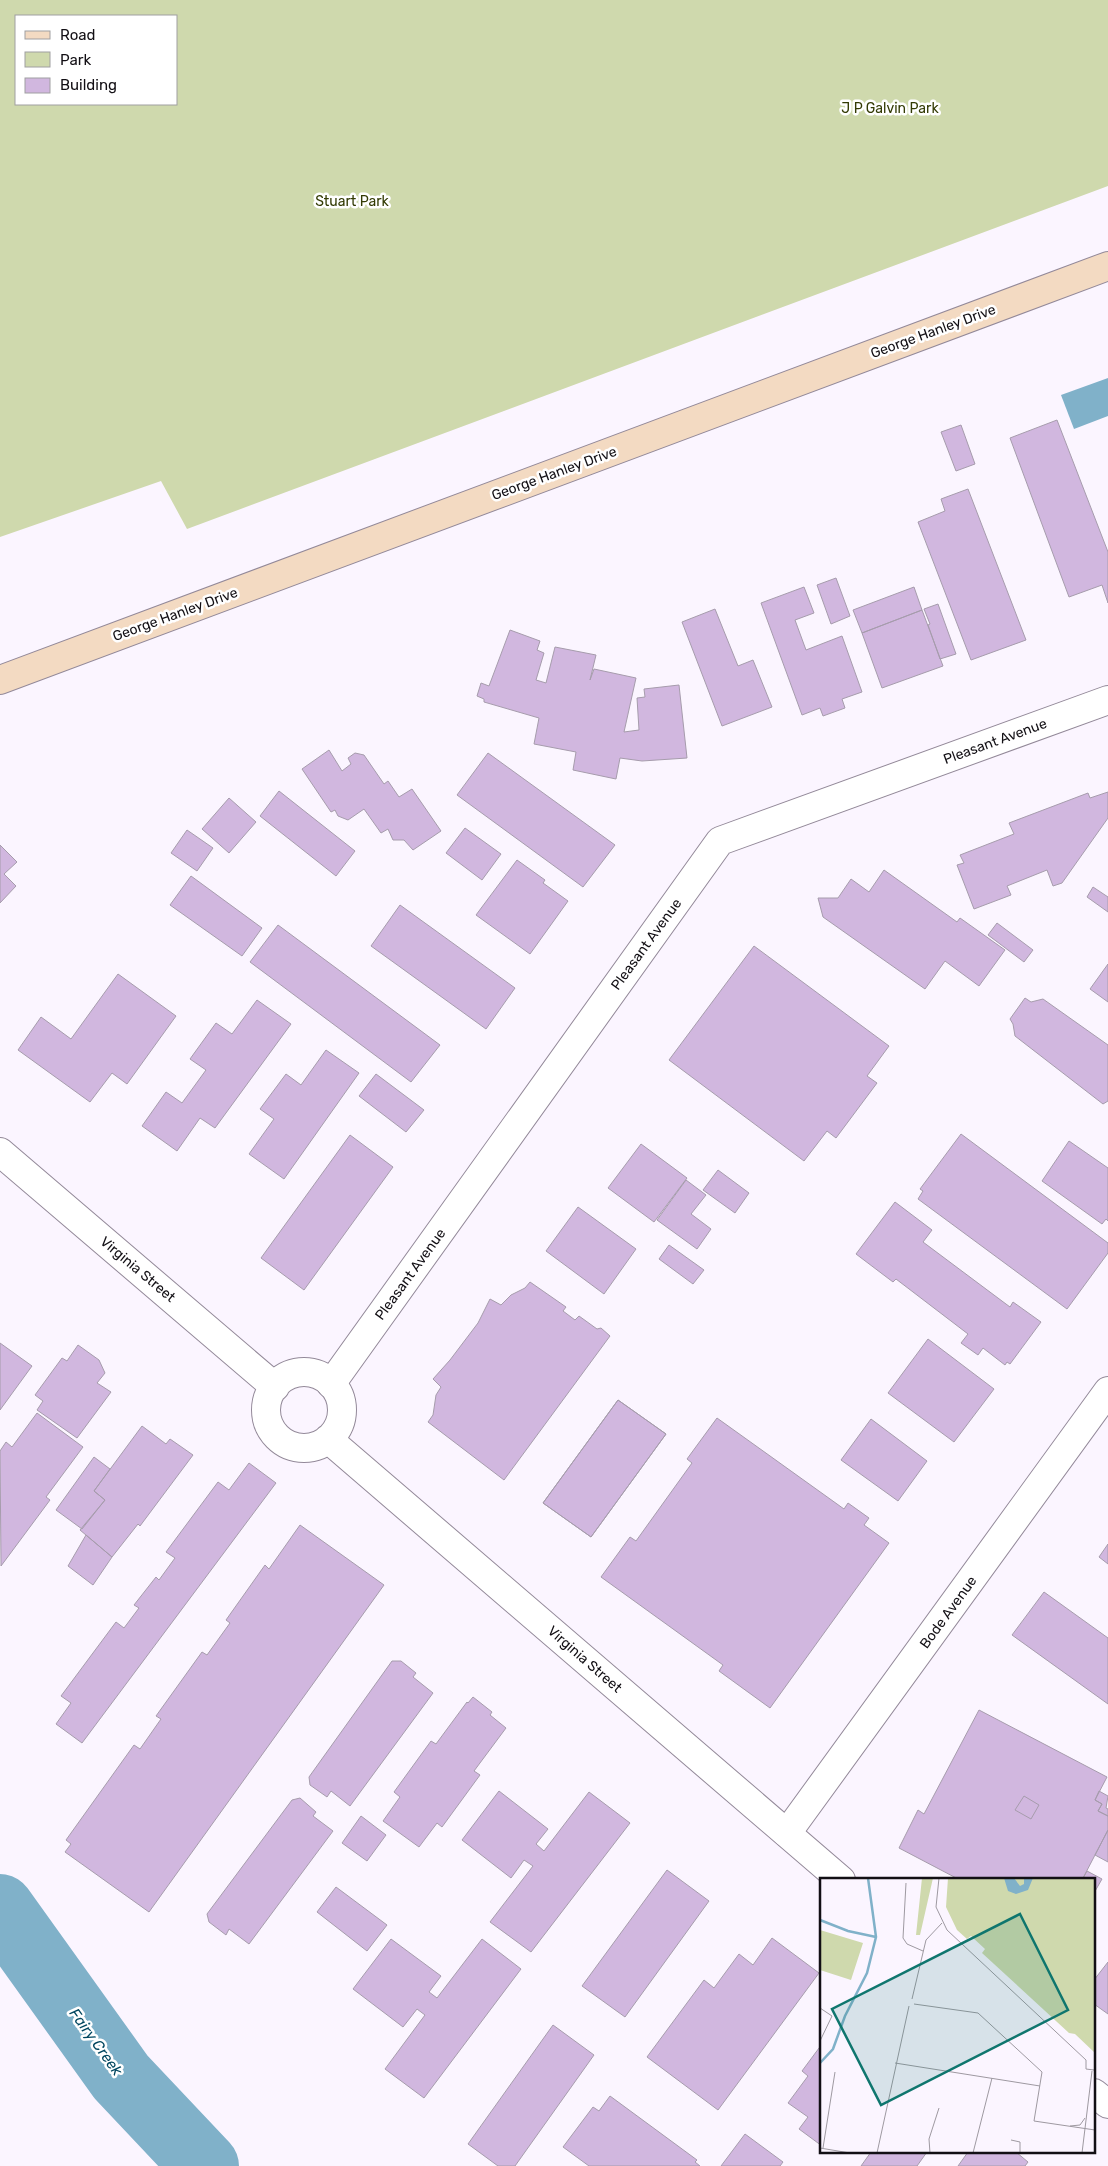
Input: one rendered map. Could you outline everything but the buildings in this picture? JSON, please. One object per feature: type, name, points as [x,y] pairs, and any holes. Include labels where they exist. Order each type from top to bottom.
[{"type":"main road","name":"George Hanley Drive","points":[[0,680],[1108,266]]},
{"type":"street","name":"Pleasant Avenue","points":[[331,1384],[720,841],[1108,700]]},
{"type":"street","name":"Virginia Street","points":[[0,1152],[275,1386]]},
{"type":"street","points":[[302,1373],[314,1374],[331,1384],[341,1399],[342,1412],[339,1424],[333,1435],[323,1443],[312,1448],[288,1445],[278,1438],[270,1428],[267,1416],[267,1404],[275,1386],[290,1375],[302,1373]]},
{"type":"street","name":"Bode Avenue","points":[[787,1833],[1108,1391]]},
{"type":"street","name":"Virginia Street","points":[[328,1439],[839,1878]]},
{"type":"street","points":[[1096,2095],[1108,2104]]},
{"type":"green space","name":"Stuart Park","points":[[0,0],[1108,0],[1108,186],[187,529],[161,481],[0,537]]},
{"type":"water","points":[[1108,378],[1108,416],[1074,429],[1061,395]]},
{"type":"waterway","name":"Fairy Creek","points":[[0,1908],[121,2077],[205,2166]]},
{"type":"park label","name":"J P Galvin Park","points":[[890,108]]}]
